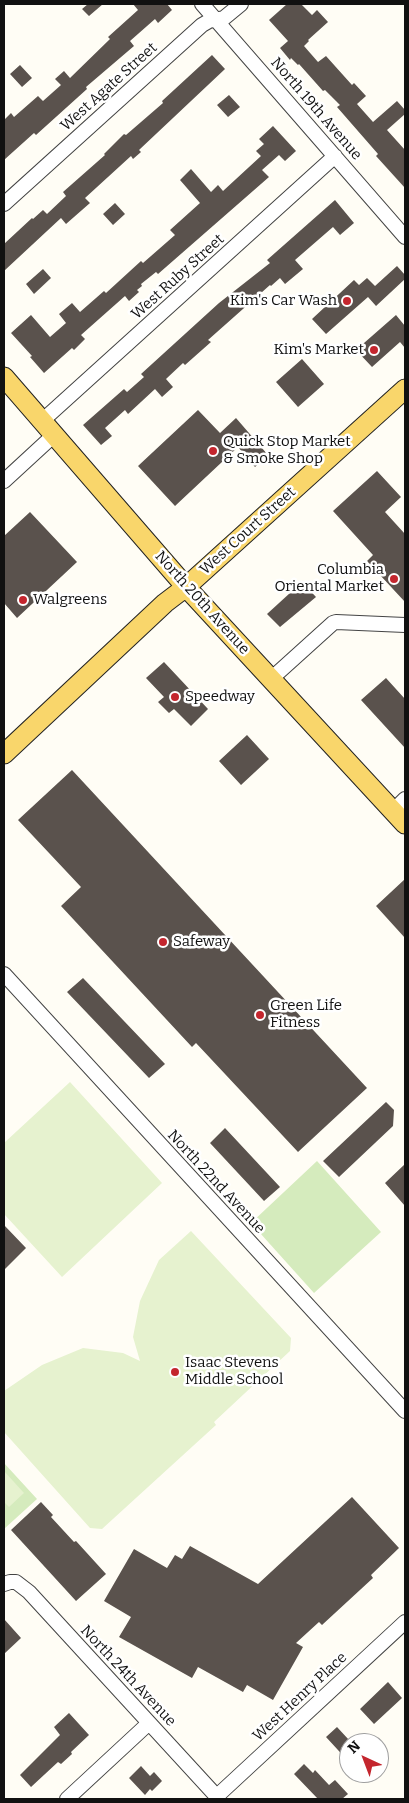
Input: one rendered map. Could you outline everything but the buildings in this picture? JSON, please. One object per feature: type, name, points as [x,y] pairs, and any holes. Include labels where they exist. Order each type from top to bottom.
[{"type":"main road","name":"North 20th Avenue","points":[[4,377],[186,587],[271,679],[401,811]]},
{"type":"main road","name":"West Court Street","points":[[4,754],[165,603],[186,587],[405,389]]},
{"type":"street","name":"North 19th Avenue","points":[[202,4],[405,237]]},
{"type":"street","name":"West Agate Street","points":[[4,204],[197,29],[208,21],[224,18],[241,4]]},
{"type":"street","name":"West Ruby Street","points":[[4,481],[48,428],[335,156]]},
{"type":"street","points":[[271,679],[336,622],[405,625]]},
{"type":"street","name":"North 22nd Avenue","points":[[4,974],[405,1411]]},
{"type":"street","name":"North 24th Avenue","points":[[7,1583],[16,1582],[29,1592],[218,1798]]},
{"type":"street","name":"West Henry Place","points":[[218,1798],[405,1622]]},
{"type":"street","points":[[67,1799],[149,1723]]},
{"type":"green space","points":[[70,1082],[162,1183],[62,1277],[4,1214],[4,1143]]},
{"type":"green space","points":[[317,1161],[381,1232],[314,1293],[251,1223]]},
{"type":"green space","points":[[191,1231],[291,1338],[290,1351],[214,1422],[216,1425],[102,1529],[90,1528],[4,1432],[4,1391],[42,1365],[83,1348],[123,1353],[140,1361],[133,1337],[140,1301],[159,1260]]},
{"type":"green space","points":[[4,1463],[37,1499],[4,1529]]},
{"type":"green space","points":[[4,1471],[24,1493],[9,1507],[4,1502]]},
{"type":"place","name":"Kim's Car Wash","points":[[347,301]]},
{"type":"place","name":"Kim's Market","points":[[374,350]]},
{"type":"place","name":"Quick Stop Market & Smoke Shop","points":[[213,451]]},
{"type":"place","name":"Columbia Oriental Market","points":[[394,579]]},
{"type":"place","name":"Walgreens","points":[[23,600]]},
{"type":"place","name":"Speedway","points":[[175,697]]},
{"type":"place","name":"Safeway","points":[[163,942]]},
{"type":"place","name":"Green Life Fitness","points":[[260,1015]]},
{"type":"place","name":"Isaac Stevens Middle School","points":[[175,1372]]}]
